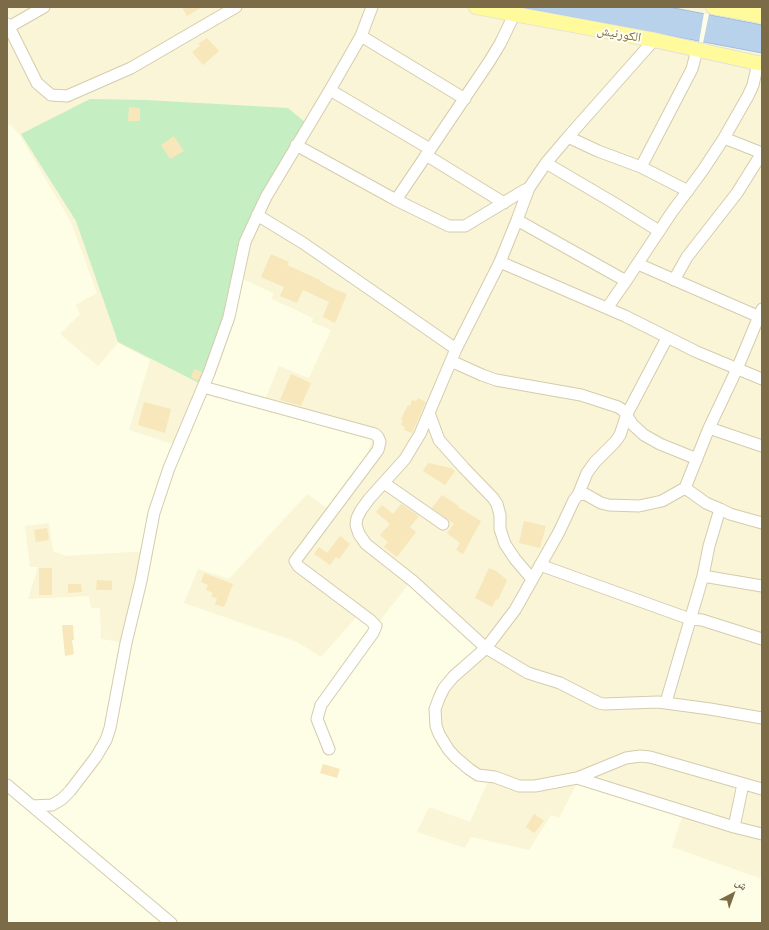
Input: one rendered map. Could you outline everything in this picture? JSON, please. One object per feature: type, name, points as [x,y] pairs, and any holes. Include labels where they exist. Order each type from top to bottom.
[{"type":"main road","name":"الكورنيش","points":[[476,7],[654,40],[760,63]]},
{"type":"main road","points":[[713,7],[762,16]]},
{"type":"street","points":[[44,7],[8,26],[37,83],[51,95],[67,96],[131,68],[236,7]]},
{"type":"street","points":[[32,806],[52,805],[62,799],[96,757],[108,734],[113,715],[126,639],[141,581],[154,513],[169,468],[203,387],[229,317],[245,242],[266,197],[361,36],[372,7]]},
{"type":"street","points":[[396,200],[465,99],[500,44],[514,15]]},
{"type":"street","points":[[361,36],[465,99]]},
{"type":"street","points":[[654,40],[568,136],[546,163],[529,188],[500,262],[456,348],[413,447],[405,459],[369,499],[359,514],[356,524],[366,544],[413,581],[486,648],[528,673],[560,683],[599,703],[604,704],[666,702],[762,718]]},
{"type":"street","points":[[641,167],[692,69],[697,50]]},
{"type":"street","points":[[607,308],[724,138],[748,96],[760,63]]},
{"type":"street","points":[[330,90],[428,152],[504,203]]},
{"type":"street","points":[[568,136],[598,151],[641,167],[688,191]]},
{"type":"street","points":[[674,280],[687,257],[737,193],[762,153],[724,138]]},
{"type":"street","points":[[296,145],[396,200],[450,226],[465,226],[529,188]]},
{"type":"street","points":[[546,163],[659,231]]},
{"type":"street","points":[[257,215],[303,243],[456,348]]},
{"type":"street","points":[[517,220],[626,281]]},
{"type":"street","points":[[500,262],[607,308],[667,338],[737,370],[762,379]]},
{"type":"street","points":[[578,495],[585,494],[601,503],[609,505],[629,507],[662,501],[685,488],[709,428],[761,315],[638,264]]},
{"type":"street","points":[[667,338],[627,414],[620,435],[587,473],[578,495],[574,500],[559,532],[515,610],[486,648],[453,677],[444,688],[437,702],[434,718],[439,734],[455,757],[478,775],[495,777],[519,786],[535,786],[577,778],[626,758],[640,756],[762,789]]},
{"type":"street","points":[[451,361],[475,373],[496,380],[581,395],[618,407],[627,414],[632,424],[644,435],[660,444],[697,459]]},
{"type":"street","points":[[203,387],[375,434],[380,442],[378,450],[295,561],[298,566],[376,626],[373,633],[321,705],[317,719],[329,749]]},
{"type":"street","points":[[429,413],[439,440],[493,498],[500,515],[500,529],[505,544],[515,560],[532,579]]},
{"type":"street","points":[[709,428],[762,446]]},
{"type":"street","points":[[384,483],[443,524]]},
{"type":"street","points":[[685,488],[706,503],[730,514],[762,523]]},
{"type":"street","points":[[666,702],[703,576],[709,546],[720,509]]},
{"type":"street","points":[[540,565],[690,619],[702,620],[762,639]]},
{"type":"street","points":[[703,576],[762,586]]},
{"type":"street","points":[[577,778],[734,827],[762,834]]},
{"type":"street","points":[[734,827],[743,784]]},
{"type":"street","points":[[7,785],[171,923]]},
{"type":"shaded area","points":[[7,7],[762,7],[762,879],[672,847],[682,817],[577,783],[559,818],[551,815],[529,850],[471,837],[465,848],[417,832],[429,807],[470,822],[490,777],[450,758],[437,746],[432,729],[432,706],[482,644],[410,582],[376,626],[360,613],[321,657],[297,642],[184,603],[198,569],[229,579],[307,494],[326,507],[332,508],[363,477],[372,438],[263,404],[279,366],[309,378],[331,330],[312,322],[313,318],[272,299],[273,293],[243,279],[182,447],[129,430],[150,360],[118,343],[98,366],[60,334],[80,314],[76,305],[97,293],[71,222],[19,134],[10,124],[7,126]]},
{"type":"shaded area","points":[[49,523],[53,551],[66,556],[147,551],[126,643],[101,639],[100,608],[91,608],[89,596],[28,599],[38,567],[30,567],[25,526]]},
{"type":"green space","points":[[90,99],[146,100],[288,108],[306,123],[244,230],[227,315],[199,383],[118,342],[76,221],[21,134]]},
{"type":"water","points":[[519,7],[669,7],[762,25],[762,53]]},
{"type":"pier","points":[[704,13],[709,14],[703,43],[699,42]]},
{"type":"building","points":[[182,7],[202,7],[187,16]]},
{"type":"building","points":[[207,38],[219,51],[203,65],[192,52],[200,46],[198,44]]},
{"type":"building","points":[[129,107],[140,108],[140,121],[128,121]]},
{"type":"building","points":[[174,136],[184,151],[170,159],[161,145]]},
{"type":"building","points":[[271,254],[289,262],[287,265],[347,294],[335,323],[323,317],[329,302],[303,290],[297,303],[280,296],[284,287],[261,277]]},
{"type":"building","points":[[194,369],[202,372],[198,381],[191,377]]},
{"type":"building","points":[[291,374],[311,383],[301,406],[280,400]]},
{"type":"building","points":[[418,398],[426,402],[412,433],[404,430],[405,427],[401,425],[403,420],[401,419],[408,405],[410,406],[412,400],[416,401]]},
{"type":"building","points":[[144,402],[171,409],[165,433],[138,425]]},
{"type":"building","points":[[428,463],[451,468],[455,471],[445,485],[423,471]]},
{"type":"building","points":[[442,495],[481,521],[463,554],[456,550],[460,543],[447,533],[454,524],[432,508]]},
{"type":"building","points":[[401,504],[419,516],[410,527],[416,532],[397,557],[384,547],[388,542],[380,535],[390,524],[376,512],[382,505],[393,514]]},
{"type":"building","points":[[524,521],[546,526],[540,548],[519,543]]},
{"type":"building","points":[[47,528],[49,540],[36,542],[34,530]]},
{"type":"building","points":[[340,536],[350,544],[339,559],[336,557],[330,565],[314,554],[319,547],[327,553]]},
{"type":"building","points":[[39,568],[52,568],[52,595],[39,595]]},
{"type":"building","points":[[489,568],[496,571],[507,580],[498,600],[496,599],[492,607],[475,598]]},
{"type":"building","points":[[204,573],[233,584],[224,607],[215,604],[217,599],[211,596],[213,593],[206,590],[208,585],[201,582]]},
{"type":"building","points":[[97,580],[112,581],[112,590],[96,590]]},
{"type":"building","points":[[68,584],[81,584],[82,592],[68,593]]},
{"type":"building","points":[[62,625],[73,625],[74,640],[72,640],[74,654],[65,656]]},
{"type":"building","points":[[323,764],[340,769],[337,778],[320,773]]},
{"type":"building","points":[[534,814],[544,821],[534,833],[526,827]]}]
